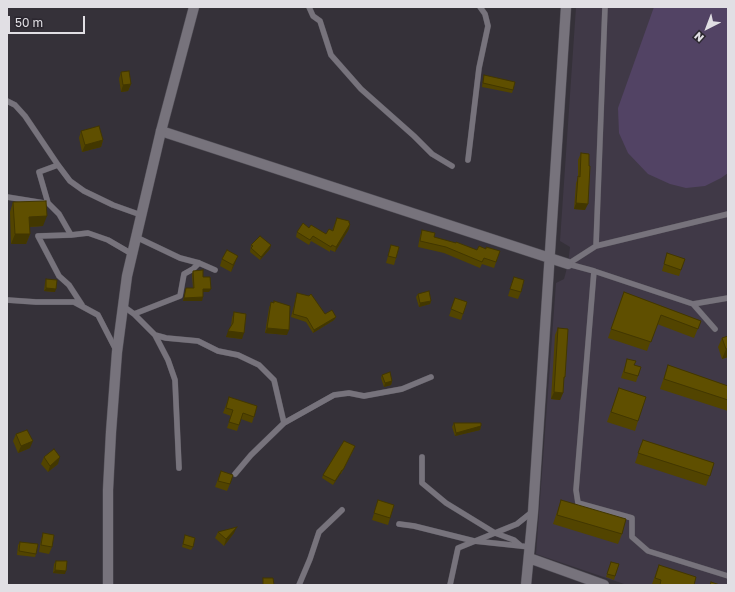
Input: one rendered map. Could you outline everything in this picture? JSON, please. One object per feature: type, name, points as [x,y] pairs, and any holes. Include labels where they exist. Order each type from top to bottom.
[{"type":"street","points":[[108,585],[111,432],[117,352],[127,276],[161,131],[194,7]]},
{"type":"street","points":[[526,585],[529,558],[525,547],[532,512],[566,7]]},
{"type":"street","points":[[161,131],[568,264]]},
{"type":"street","points":[[529,558],[604,585]]},
{"type":"lane","points":[[309,7],[313,16],[320,21],[331,55],[361,89],[432,154],[452,166]]},
{"type":"lane","points":[[468,160],[478,68],[488,26],[485,14],[480,7]]},
{"type":"lane","points":[[596,246],[605,7]]},
{"type":"lane","points":[[7,101],[15,105],[25,116],[70,181],[84,191],[113,205],[141,215]]},
{"type":"lane","points":[[58,165],[39,172],[48,203],[59,214],[71,235]]},
{"type":"lane","points":[[7,197],[48,203]]},
{"type":"lane","points":[[568,264],[596,246],[728,214]]},
{"type":"lane","points":[[83,307],[69,285],[59,276],[38,236],[88,234],[108,240],[132,254]]},
{"type":"lane","points":[[136,237],[180,258],[199,263],[215,270]]},
{"type":"lane","points":[[134,314],[180,296],[184,274],[193,269],[199,263]]},
{"type":"lane","points":[[568,264],[594,271],[693,304],[728,298]]},
{"type":"lane","points":[[594,271],[576,490],[578,503],[632,518],[632,537],[648,551],[728,576]]},
{"type":"lane","points":[[7,300],[74,302],[98,315],[117,352]]},
{"type":"lane","points":[[693,304],[715,329]]},
{"type":"lane","points":[[123,306],[134,314],[155,335],[168,360],[175,380],[179,468]]},
{"type":"lane","points":[[155,335],[166,338],[198,341],[218,351],[238,355],[259,365],[274,380],[284,423]]},
{"type":"lane","points":[[235,474],[251,455],[284,423],[334,395],[349,393],[364,396],[402,389],[431,377]]},
{"type":"lane","points":[[422,457],[422,483],[446,503],[495,533],[514,540],[525,547]]},
{"type":"lane","points":[[299,585],[319,532],[342,510]]},
{"type":"lane","points":[[450,585],[458,548],[517,524],[532,512]]},
{"type":"lane","points":[[399,524],[414,526],[474,541],[525,547]]},
{"type":"shaded area","points":[[576,7],[728,7],[728,585],[627,585],[536,554],[556,283],[564,279],[570,247],[560,241]]},
{"type":"shaded area","points":[[654,7],[728,7],[728,173],[705,186],[686,188],[670,184],[648,174],[628,153],[619,133],[618,108]]},
{"type":"building","points":[[129,71],[131,84],[123,85],[121,72]]},
{"type":"building","points":[[484,75],[515,82],[513,90],[483,83]]},
{"type":"building","points":[[99,126],[103,140],[85,145],[81,131]]},
{"type":"building","points":[[581,153],[589,154],[590,166],[588,204],[576,203],[578,176],[580,177]]},
{"type":"building","points":[[46,201],[47,216],[29,217],[30,234],[15,234],[13,202]]},
{"type":"building","points":[[337,218],[349,221],[350,224],[336,247],[332,245],[331,247],[313,236],[310,240],[297,232],[303,223],[309,228],[311,225],[326,234],[329,229],[333,231]]},
{"type":"building","points":[[422,230],[435,233],[434,237],[456,242],[477,250],[479,246],[486,249],[486,247],[500,251],[496,262],[484,258],[482,262],[446,247],[420,241]]},
{"type":"building","points":[[260,236],[271,245],[261,257],[251,248],[253,246],[251,245]]},
{"type":"building","points":[[391,245],[399,247],[396,258],[388,256]]},
{"type":"building","points":[[227,250],[238,256],[233,265],[222,259]]},
{"type":"building","points":[[667,253],[685,259],[681,270],[664,264]]},
{"type":"building","points":[[203,270],[203,277],[210,277],[211,289],[203,289],[203,297],[184,298],[186,288],[194,288],[193,271]]},
{"type":"building","points":[[514,277],[524,280],[521,292],[510,289]]},
{"type":"building","points":[[46,279],[57,280],[56,289],[46,288]]},
{"type":"building","points":[[429,291],[431,301],[420,303],[418,294]]},
{"type":"building","points":[[624,292],[701,321],[698,329],[661,315],[651,342],[611,329]]},
{"type":"building","points":[[297,293],[309,296],[311,294],[325,314],[332,310],[336,317],[314,330],[307,318],[293,314]]},
{"type":"building","points":[[455,298],[467,302],[463,314],[451,309]]},
{"type":"building","points":[[274,301],[290,306],[289,330],[267,328],[271,302],[274,303]]},
{"type":"building","points":[[234,312],[246,314],[244,333],[228,331],[233,323]]},
{"type":"building","points":[[558,328],[568,329],[563,393],[554,392]]},
{"type":"building","points":[[728,336],[728,348],[726,349],[722,338]]},
{"type":"building","points":[[627,359],[636,361],[634,365],[641,367],[638,376],[624,372]]},
{"type":"building","points":[[668,365],[728,386],[728,400],[664,379]]},
{"type":"building","points":[[390,372],[392,381],[385,383],[382,375]]},
{"type":"building","points":[[619,388],[646,397],[638,421],[611,412]]},
{"type":"building","points":[[229,397],[257,406],[254,417],[243,413],[239,425],[229,422],[233,410],[226,408]]},
{"type":"building","points":[[454,423],[481,423],[481,426],[456,433]]},
{"type":"building","points":[[27,430],[33,441],[21,446],[16,434]]},
{"type":"building","points":[[643,440],[714,463],[710,476],[638,453]]},
{"type":"building","points":[[344,441],[355,446],[343,470],[335,481],[323,475]]},
{"type":"building","points":[[54,449],[60,457],[50,466],[44,457]]},
{"type":"building","points":[[221,471],[233,475],[230,484],[218,481]]},
{"type":"building","points":[[378,500],[394,505],[390,518],[374,513]]},
{"type":"building","points":[[561,500],[626,519],[622,534],[557,515]]},
{"type":"building","points":[[237,527],[226,539],[218,532]]},
{"type":"building","points":[[43,533],[54,535],[52,547],[41,545]]},
{"type":"building","points":[[185,535],[195,538],[193,547],[183,544]]},
{"type":"building","points":[[20,542],[38,544],[36,554],[19,551]]},
{"type":"building","points":[[56,561],[67,561],[66,571],[55,570]]},
{"type":"building","points":[[611,562],[619,564],[615,576],[607,574]]},
{"type":"building","points":[[659,565],[696,577],[694,585],[660,585],[661,580],[655,578]]},
{"type":"building","points":[[263,578],[273,578],[274,585],[263,585]]},
{"type":"building","points":[[711,582],[720,585],[710,585]]}]
